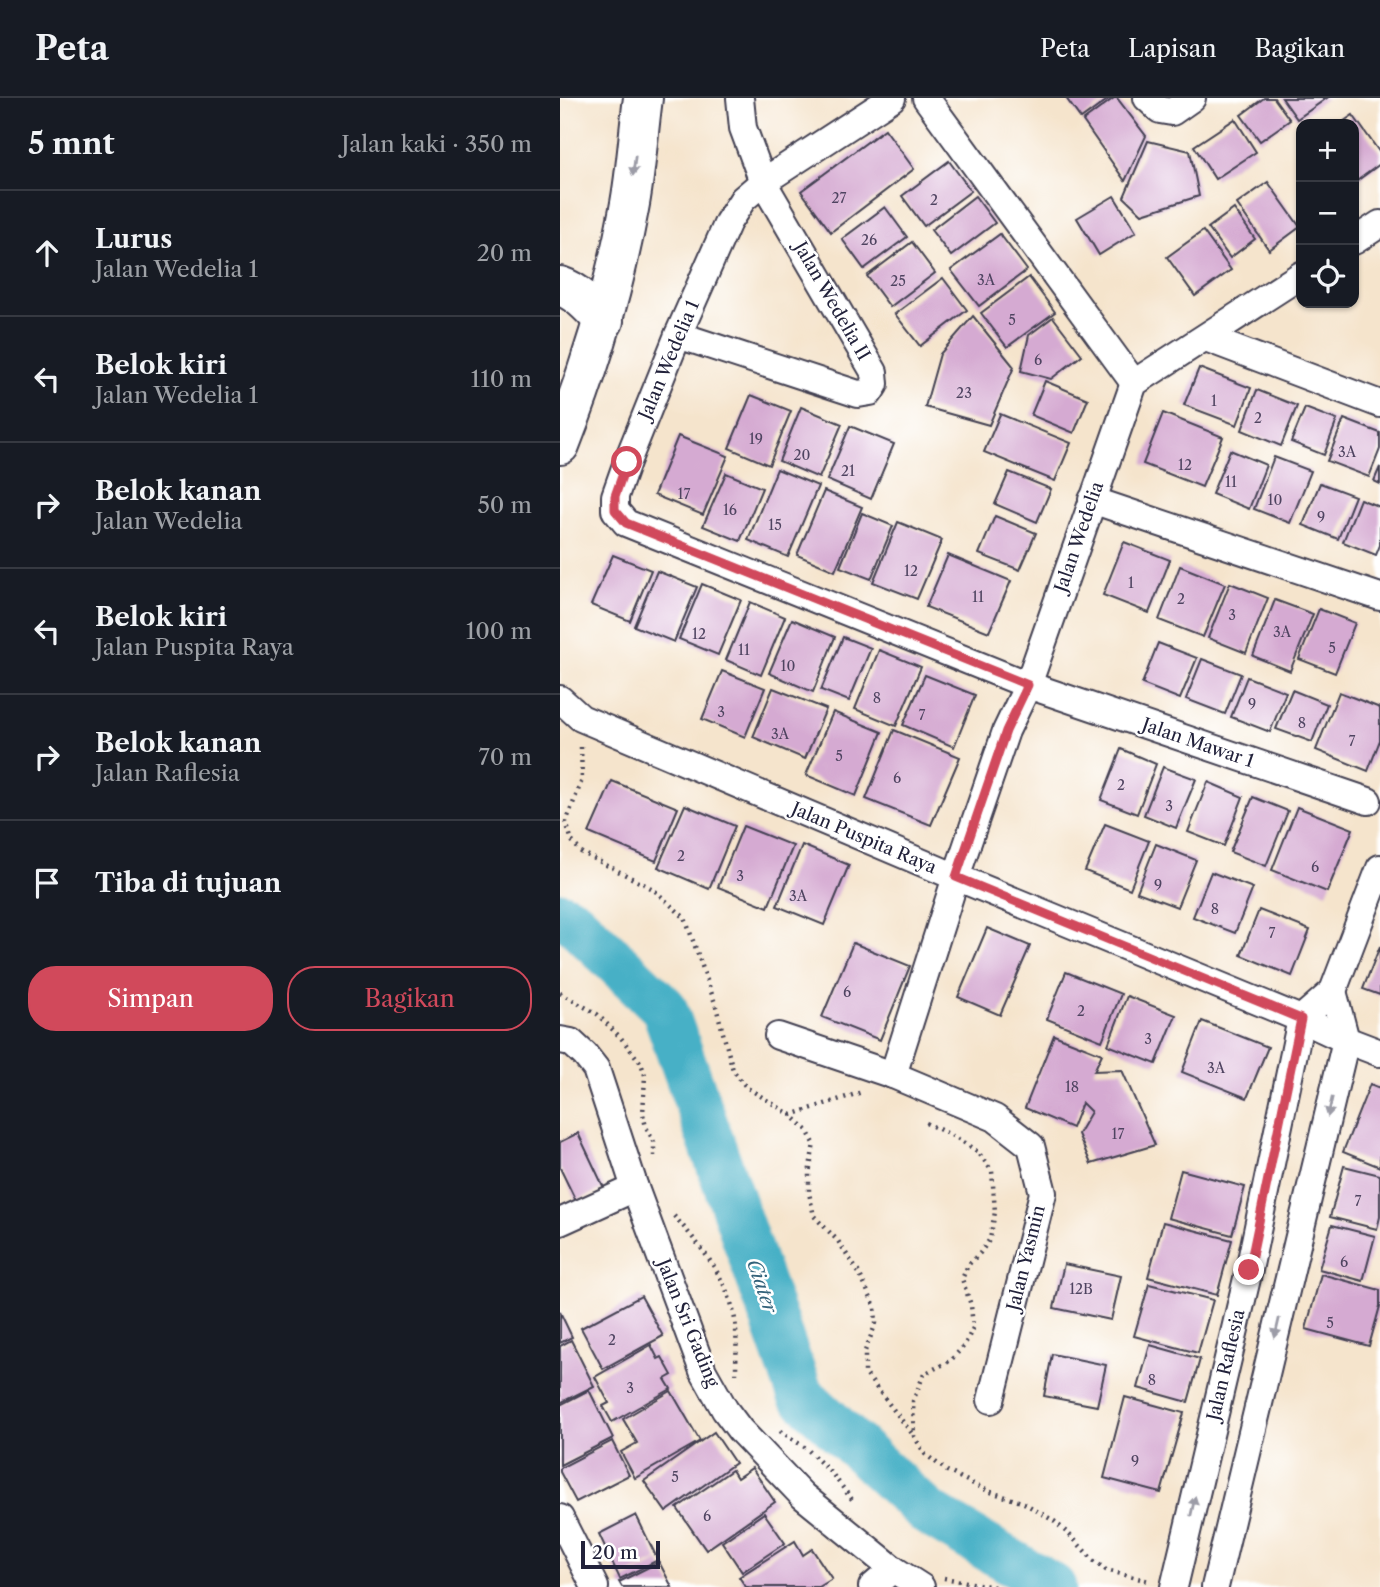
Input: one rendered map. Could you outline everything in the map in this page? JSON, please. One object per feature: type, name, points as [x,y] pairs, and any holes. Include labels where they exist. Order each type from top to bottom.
[{"type":"main road","points":[[560,445],[604,321],[629,207],[643,98]]},
{"type":"main road","points":[[560,286],[586,302],[604,321]]},
{"type":"street","points":[[740,98],[743,128],[763,182]]},
{"type":"street","name":"Jalan Wedelia 1","points":[[892,98],[763,182],[743,199],[728,222],[678,335],[627,462],[615,496],[615,510],[626,523],[1028,685]]},
{"type":"street","points":[[926,98],[1134,383],[1296,278]]},
{"type":"street","points":[[1147,98],[1160,110],[1172,112],[1192,98]]},
{"type":"street","name":"Jalan Wedelia II","points":[[678,335],[858,394],[870,392],[875,384],[874,372],[763,182]]},
{"type":"street","points":[[1359,238],[1380,224]]},
{"type":"street","points":[[1206,338],[1380,404]]},
{"type":"street","name":"Jalan Wedelia","points":[[956,877],[1006,731],[1028,685],[1134,383]]},
{"type":"street","points":[[1092,500],[1380,597]]},
{"type":"street","name":"Jalan Mawar 1","points":[[1028,685],[1368,801]]},
{"type":"street","points":[[560,689],[572,703],[567,719]]},
{"type":"street","name":"Jalan Puspita Raya","points":[[560,699],[567,719],[1380,1053]]},
{"type":"street","points":[[1301,1019],[1333,991],[1380,868]]},
{"type":"street","points":[[893,1075],[956,877]]},
{"type":"street","points":[[1215,1587],[1346,1040],[1333,991]]},
{"type":"street","name":"Jalan Raflesia","points":[[1174,1587],[1249,1270],[1301,1019]]},
{"type":"street","name":"Jalan Yasmin","points":[[778,1036],[893,1075],[995,1118],[1031,1146],[1043,1193],[991,1400]]},
{"type":"street","name":"Jalan Sri Gading","points":[[560,1040],[571,1042],[596,1069],[635,1188],[703,1371],[725,1410],[740,1430],[803,1496],[893,1569],[932,1582]]},
{"type":"street","points":[[560,1222],[635,1188]]},
{"type":"street","points":[[560,1518],[595,1587]]},
{"type":"street","points":[[872,1587],[893,1569]]},
{"type":"path","points":[[567,719],[582,780],[566,822],[572,841],[581,852],[653,889],[685,918],[716,1003],[733,1070],[746,1087],[791,1115],[806,1129],[814,1143],[808,1193],[814,1216],[838,1241],[859,1273],[876,1307],[876,1323],[865,1350],[866,1373],[914,1436]]},
{"type":"path","points":[[560,993],[597,1014],[641,1063],[645,1075],[643,1114],[654,1142],[653,1163]]},
{"type":"path","points":[[791,1115],[882,1086],[893,1075]]},
{"type":"path","points":[[670,1211],[715,1267],[731,1304],[736,1328],[736,1382]]},
{"type":"path","points":[[778,1430],[806,1448],[833,1475],[857,1506]]},
{"type":"path","points":[[932,1582],[995,1587]]},
{"type":"building","points":[[1066,98],[1110,98],[1081,119]]},
{"type":"building","points":[[1117,98],[1146,136],[1125,181],[1083,121]]},
{"type":"building","points":[[1264,98],[1274,98],[1290,120],[1260,141],[1241,115]]},
{"type":"building","points":[[1282,98],[1327,98],[1297,119]]},
{"type":"building","points":[[1235,119],[1256,152],[1215,179],[1194,146]]},
{"type":"building","points":[[1359,123],[1380,153],[1380,164],[1359,179]]},
{"type":"building","points":[[885,129],[914,169],[831,232],[801,191]]},
{"type":"building","points":[[1148,141],[1190,151],[1199,196],[1142,214],[1124,197]]},
{"type":"building","points":[[949,161],[971,191],[924,226],[902,196]]},
{"type":"building","points":[[1268,182],[1296,221],[1296,230],[1269,250],[1237,204]]},
{"type":"building","points":[[975,196],[995,223],[951,256],[931,230]]},
{"type":"building","points":[[1114,196],[1136,232],[1099,255],[1077,218]]},
{"type":"building","points":[[885,207],[907,237],[864,269],[842,239]]},
{"type":"building","points":[[1234,209],[1255,239],[1230,258],[1208,228]]},
{"type":"building","points":[[1203,231],[1231,270],[1195,296],[1167,257]]},
{"type":"building","points":[[1000,234],[1027,270],[979,306],[951,270]]},
{"type":"building","points":[[912,242],[935,273],[890,307],[867,276]]},
{"type":"building","points":[[1029,277],[1055,312],[1007,347],[981,313]]},
{"type":"building","points":[[943,278],[967,310],[920,346],[895,314]]},
{"type":"building","points":[[973,316],[1014,367],[989,425],[925,407],[940,354]]},
{"type":"building","points":[[1053,317],[1082,355],[1051,379],[1021,371],[1029,335]]},
{"type":"building","points":[[1199,368],[1251,388],[1237,425],[1184,405]]},
{"type":"building","points":[[1045,381],[1088,399],[1074,433],[1031,415]]},
{"type":"building","points":[[1257,390],[1297,406],[1281,446],[1242,430]]},
{"type":"building","points":[[751,395],[791,411],[769,465],[729,448]]},
{"type":"building","points":[[801,407],[842,424],[819,478],[779,461]]},
{"type":"building","points":[[1305,408],[1337,420],[1324,455],[1291,442]]},
{"type":"building","points":[[1163,413],[1223,437],[1202,487],[1143,464]]},
{"type":"building","points":[[1000,414],[1071,443],[1055,481],[984,452]]},
{"type":"building","points":[[1344,419],[1380,433],[1380,449],[1369,477],[1327,461]]},
{"type":"building","points":[[850,426],[894,444],[871,499],[827,480]]},
{"type":"building","points":[[678,436],[728,456],[703,515],[654,495]]},
{"type":"building","points":[[1230,450],[1266,465],[1249,509],[1212,494]]},
{"type":"building","points":[[1274,457],[1311,471],[1290,523],[1254,509]]},
{"type":"building","points":[[1380,467],[1380,484],[1374,481]]},
{"type":"building","points":[[777,469],[818,486],[788,557],[748,540]]},
{"type":"building","points":[[1009,472],[1051,489],[1037,522],[995,504]]},
{"type":"building","points":[[726,473],[762,488],[740,541],[703,526]]},
{"type":"building","points":[[1320,483],[1355,496],[1338,539],[1303,525]]},
{"type":"building","points":[[824,491],[862,507],[835,571],[797,555]]},
{"type":"building","points":[[1360,499],[1380,507],[1380,545],[1376,555],[1343,542]]},
{"type":"building","points":[[862,513],[893,526],[871,579],[840,567]]},
{"type":"building","points":[[995,516],[1036,533],[1020,570],[979,554]]},
{"type":"building","points":[[898,522],[942,540],[917,599],[873,582]]},
{"type":"building","points":[[1124,542],[1170,560],[1149,613],[1103,595]]},
{"type":"building","points":[[613,555],[651,570],[630,621],[591,605]]},
{"type":"building","points":[[948,555],[1011,581],[989,632],[926,607]]},
{"type":"building","points":[[1180,566],[1225,584],[1203,637],[1159,620]]},
{"type":"building","points":[[657,571],[697,587],[674,642],[634,626]]},
{"type":"building","points":[[1230,583],[1268,598],[1246,653],[1208,638]]},
{"type":"building","points":[[702,584],[741,600],[718,655],[679,639]]},
{"type":"building","points":[[1275,600],[1313,614],[1290,671],[1253,656]]},
{"type":"building","points":[[750,602],[785,617],[761,675],[726,660]]},
{"type":"building","points":[[1319,609],[1355,623],[1335,673],[1299,659]]},
{"type":"building","points":[[792,619],[835,637],[813,692],[769,673]]},
{"type":"building","points":[[843,637],[871,648],[849,701],[821,690]]},
{"type":"building","points":[[1158,643],[1197,658],[1180,699],[1142,684]]},
{"type":"building","points":[[879,650],[921,667],[896,726],[855,709]]},
{"type":"building","points":[[1202,659],[1241,674],[1225,714],[1186,699]]},
{"type":"building","points":[[722,671],[765,688],[745,737],[702,719]]},
{"type":"building","points":[[925,675],[975,695],[954,747],[903,725]]},
{"type":"building","points":[[1247,677],[1286,692],[1270,732],[1231,717]]},
{"type":"building","points":[[773,688],[826,709],[805,759],[753,737]]},
{"type":"building","points":[[1292,690],[1327,704],[1312,742],[1276,729]]},
{"type":"building","points":[[1339,692],[1380,708],[1380,740],[1368,771],[1316,750]]},
{"type":"building","points":[[833,712],[882,732],[856,796],[806,775]]},
{"type":"building","points":[[894,730],[960,757],[931,825],[866,799]]},
{"type":"building","points":[[1121,749],[1156,764],[1137,814],[1101,800]]},
{"type":"building","points":[[1163,767],[1196,779],[1176,828],[1144,815]]},
{"type":"building","points":[[612,781],[678,808],[656,861],[589,833]]},
{"type":"building","points":[[1208,782],[1243,797],[1224,846],[1188,832]]},
{"type":"building","points":[[1253,797],[1288,811],[1266,866],[1230,852]]},
{"type":"building","points":[[685,805],[735,826],[709,889],[658,867]]},
{"type":"building","points":[[1297,807],[1353,829],[1327,892],[1272,870]]},
{"type":"building","points":[[1105,824],[1149,841],[1130,889],[1085,871]]},
{"type":"building","points":[[743,826],[793,846],[768,907],[718,887]]},
{"type":"building","points":[[1156,844],[1196,860],[1177,907],[1137,892]]},
{"type":"building","points":[[802,845],[849,865],[824,925],[777,906]]},
{"type":"building","points":[[1211,872],[1253,888],[1235,933],[1193,917]]},
{"type":"building","points":[[1259,910],[1310,930],[1292,976],[1241,955]]},
{"type":"building","points":[[987,928],[1030,946],[1000,1015],[958,997]]},
{"type":"building","points":[[853,943],[910,966],[880,1040],[822,1017]]},
{"type":"building","points":[[1380,946],[1380,995],[1363,989]]},
{"type":"building","points":[[1066,972],[1121,994],[1102,1041],[1047,1019]]},
{"type":"building","points":[[1127,996],[1176,1015],[1156,1064],[1108,1045]]},
{"type":"building","points":[[1202,1021],[1268,1047],[1247,1098],[1182,1072]]},
{"type":"building","points":[[1054,1035],[1102,1054],[1094,1071],[1122,1070],[1155,1145],[1091,1164],[1078,1134],[1091,1112],[1082,1103],[1072,1128],[1025,1108]]},
{"type":"building","points":[[1370,1084],[1380,1088],[1380,1167],[1343,1152]]},
{"type":"building","points":[[578,1133],[604,1188],[576,1201],[560,1168],[560,1142]]},
{"type":"building","points":[[1344,1166],[1380,1175],[1380,1217],[1377,1229],[1330,1217]]},
{"type":"building","points":[[1181,1170],[1245,1187],[1232,1235],[1168,1218]]},
{"type":"building","points":[[1163,1222],[1232,1240],[1217,1295],[1148,1277]]},
{"type":"building","points":[[1332,1225],[1375,1236],[1363,1281],[1319,1269]]},
{"type":"building","points":[[1064,1264],[1121,1276],[1111,1320],[1054,1308]]},
{"type":"building","points":[[1321,1274],[1380,1290],[1380,1306],[1369,1346],[1306,1329]]},
{"type":"building","points":[[1149,1284],[1213,1300],[1198,1353],[1134,1336]]},
{"type":"building","points":[[641,1296],[663,1336],[603,1369],[581,1328]]},
{"type":"building","points":[[560,1312],[572,1337],[560,1343]]},
{"type":"building","points":[[571,1340],[594,1386],[560,1403],[560,1346]]},
{"type":"building","points":[[651,1345],[658,1359],[662,1357],[672,1375],[665,1379],[671,1389],[612,1422],[603,1406],[609,1403],[595,1377]]},
{"type":"building","points":[[1150,1345],[1200,1359],[1188,1402],[1138,1388]]},
{"type":"building","points":[[1052,1354],[1106,1365],[1097,1406],[1044,1396]]},
{"type":"building","points":[[589,1390],[613,1438],[560,1465],[560,1405]]},
{"type":"building","points":[[671,1391],[700,1441],[635,1478],[621,1452],[637,1443],[623,1419]]},
{"type":"building","points":[[1125,1397],[1184,1413],[1161,1493],[1104,1478]]},
{"type":"building","points":[[714,1432],[735,1463],[666,1512],[644,1481]]},
{"type":"building","points":[[612,1441],[629,1475],[576,1502],[560,1468]]},
{"type":"building","points":[[752,1468],[775,1502],[706,1550],[677,1508],[732,1470],[737,1478]]},
{"type":"building","points":[[764,1513],[785,1543],[742,1572],[722,1542]]},
{"type":"building","points":[[636,1515],[658,1560],[620,1579],[599,1534]]},
{"type":"building","points":[[795,1541],[803,1555],[812,1549],[832,1579],[819,1587],[746,1587],[739,1577]]},
{"type":"building","points":[[659,1562],[672,1587],[622,1587],[619,1582]]},
{"type":"waterway","name":"Ciater","points":[[560,915],[573,921],[664,1008],[800,1394],[927,1512],[1053,1587]]},
{"type":"route","points":[[627,462],[615,496],[615,510],[626,523],[1028,685],[1006,731],[956,877],[1301,1019],[1249,1270]]}]
